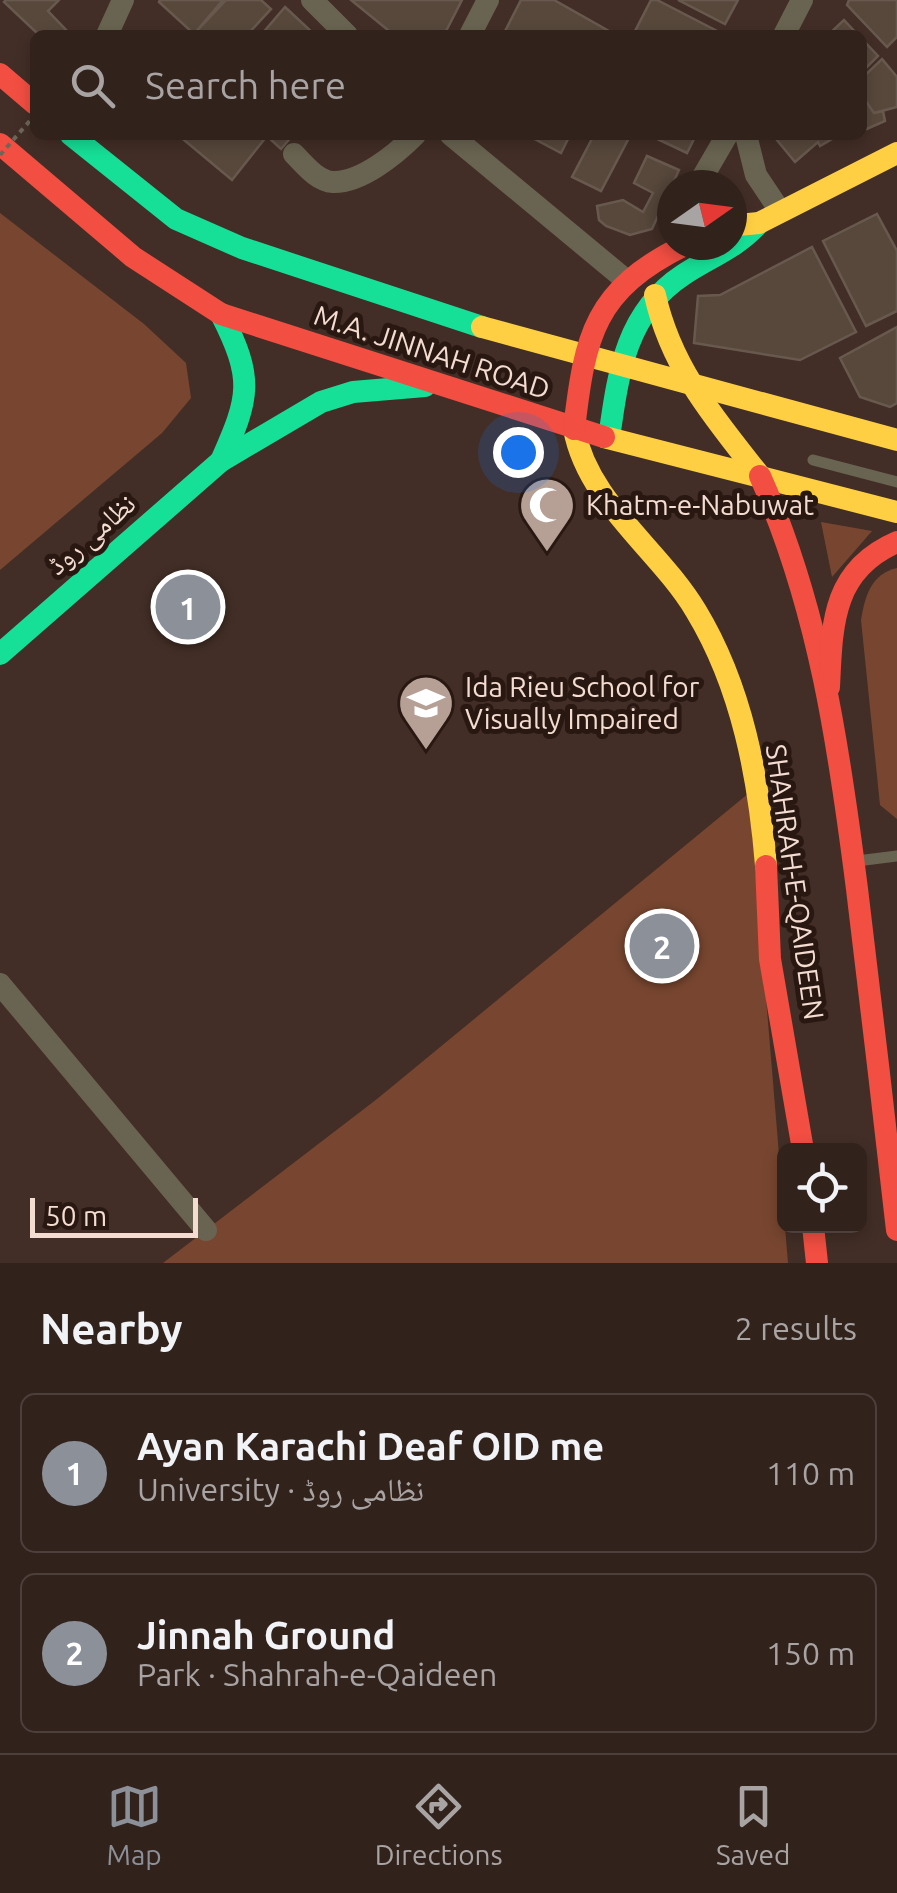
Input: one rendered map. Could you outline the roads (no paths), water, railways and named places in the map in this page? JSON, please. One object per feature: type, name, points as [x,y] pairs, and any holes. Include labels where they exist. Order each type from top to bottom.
[{"type":"main road","points":[[0,74],[30,100]]},
{"type":"main road","name":"M.A. JINNAH ROAD","points":[[77,140],[176,219],[211,236],[473,325],[897,440]]},
{"type":"main road","name":"M.A. JINNAH ROAD","points":[[0,144],[120,248],[221,314],[574,430],[897,512]]},
{"type":"main road","points":[[747,222],[769,217],[897,154]]},
{"type":"main road","points":[[609,438],[621,364],[638,316],[655,294],[741,245],[769,217]]},
{"type":"main road","points":[[574,430],[583,355],[611,300],[627,282],[659,260]]},
{"type":"main road","name":"SHAHRAH-E-QAIDEEN","points":[[655,294],[666,342],[686,382],[760,476],[797,558],[829,687],[853,861],[896,1249]]},
{"type":"main road","name":"نظامی روڈ","points":[[221,314],[243,356],[248,386],[248,400],[222,461]]},
{"type":"main road","name":"نظامی روڈ","points":[[0,654],[222,461],[320,402],[353,392],[436,385]]},
{"type":"main road","name":"SHAHRAH-E-QAIDEEN","points":[[574,430],[578,450],[595,483],[694,609],[719,654],[739,710],[755,774],[766,862],[770,959],[803,1143]]},
{"type":"main road","points":[[829,687],[832,627],[841,588],[858,564],[897,542]]},
{"type":"main road","points":[[815,1233],[818,1263]]},
{"type":"street","points":[[109,30],[123,0]]},
{"type":"street","points":[[312,0],[342,30]]},
{"type":"street","points":[[473,30],[488,0]]},
{"type":"street","points":[[787,30],[802,0]]},
{"type":"street","points":[[294,154],[316,176],[332,182],[361,174],[410,140]]},
{"type":"street","points":[[457,140],[627,282]]},
{"type":"street","points":[[706,170],[723,140]]},
{"type":"street","points":[[747,140],[769,217]]},
{"type":"street","points":[[682,260],[686,274]]},
{"type":"street","points":[[0,984],[206,1230]]},
{"type":"lane","points":[[813,460],[897,482]]},
{"type":"lane","points":[[853,861],[897,856]]},
{"type":"place","name":"Khatm-e-Nabuwat","points":[[547,554]]},
{"type":"place","name":"Ayan Karachi Deaf OID me","points":[[188,607]]},
{"type":"place","name":"Ida Rieu School for Visually Impaired","points":[[426,752]]},
{"type":"place","name":"Jinnah Ground","points":[[662,946]]}]
